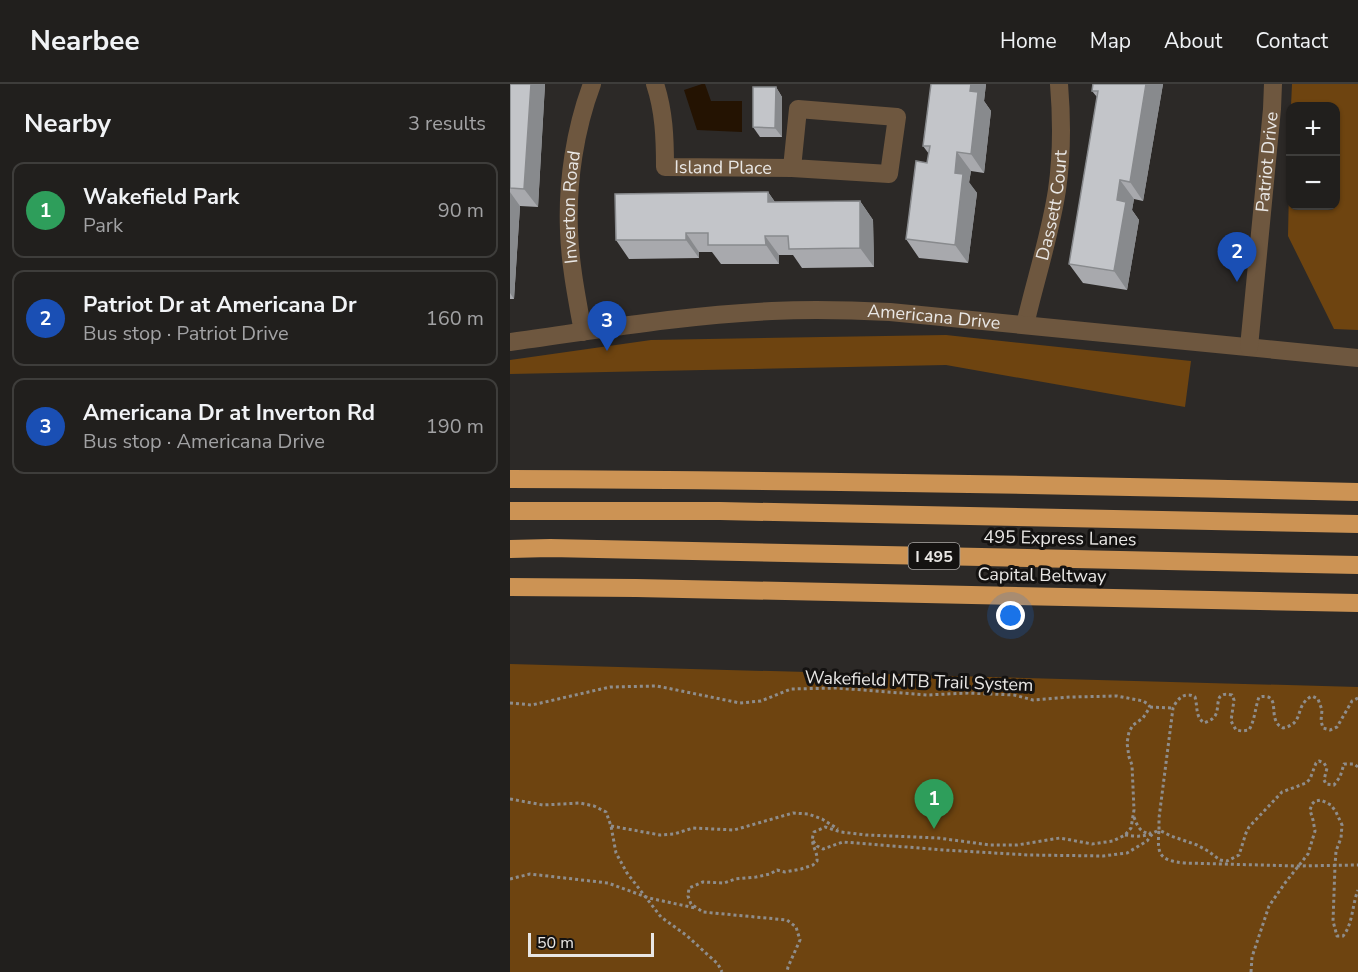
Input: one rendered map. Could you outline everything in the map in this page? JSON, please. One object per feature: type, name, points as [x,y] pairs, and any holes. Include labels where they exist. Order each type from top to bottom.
[{"type":"highway","points":[[510,479],[903,482],[1358,492]]},
{"type":"highway","name":"495 Express Lanes","points":[[510,511],[720,511],[1358,524]]},
{"type":"highway","name":"495 Express Lanes","points":[[510,549],[1358,565]]},
{"type":"highway","name":"Capital Beltway","points":[[510,587],[1358,603]]},
{"type":"street","name":"Inverton Road","points":[[583,332],[572,264],[569,230],[570,196],[573,160],[592,84]]},
{"type":"street","name":"Island Place","points":[[655,84],[663,118],[665,167],[792,168],[889,174],[897,117],[798,109],[792,168]]},
{"type":"street","name":"Dassett Court","points":[[1024,326],[1047,238],[1056,191],[1061,150],[1059,84]]},
{"type":"street","name":"Patriot Drive","points":[[1249,347],[1273,84]]},
{"type":"street","name":"Americana Drive","points":[[510,342],[692,317],[772,311],[840,310],[891,312],[1358,358]]},
{"type":"path","name":"Wakefield MTB Trail System","points":[[510,703],[532,705],[610,687],[657,686],[740,703],[761,701],[791,689],[837,688],[927,695],[968,693],[1014,695],[1033,700],[1117,696],[1143,701],[1150,707],[1173,708],[1181,697],[1191,694],[1196,697],[1197,714],[1204,723],[1216,716],[1217,700],[1226,694],[1232,695],[1234,700],[1231,721],[1236,730],[1242,731],[1249,730],[1252,724],[1259,697],[1266,696],[1273,700],[1274,719],[1278,726],[1283,728],[1295,724],[1306,699],[1312,696],[1318,699],[1322,710],[1323,728],[1330,730],[1337,728],[1352,701],[1358,698]]},
{"type":"path","points":[[787,972],[801,940],[796,927],[787,920],[703,912],[691,904],[688,896],[689,888],[703,882],[724,883],[735,879],[770,874],[777,870],[785,872],[813,865],[817,861],[812,845],[814,832],[825,827],[841,832],[866,835],[938,838],[999,845],[1017,845],[1060,838],[1092,844],[1113,841],[1125,835],[1131,828],[1132,765],[1129,757],[1129,732],[1150,707]]},
{"type":"path","points":[[1173,708],[1159,818],[1160,854],[1171,861],[1184,863],[1358,865]]},
{"type":"path","points":[[1159,830],[1208,850],[1220,860],[1227,862],[1239,855],[1250,827],[1282,792],[1306,783],[1316,763],[1324,763],[1327,768],[1324,780],[1330,785],[1334,785],[1340,777],[1344,764],[1358,766]]},
{"type":"path","points":[[510,799],[543,805],[580,803],[606,812],[616,854],[642,894],[661,917],[686,934],[718,964],[722,972]]},
{"type":"path","points":[[1251,972],[1252,957],[1269,906],[1308,854],[1315,831],[1310,810],[1315,801],[1321,800],[1331,805],[1342,825],[1335,866],[1333,921],[1337,936],[1343,936],[1348,930],[1354,899],[1358,891]]},
{"type":"path","points":[[611,826],[660,835],[674,834],[693,828],[734,830],[793,813],[808,814],[822,819],[841,832]]},
{"type":"path","points":[[1133,815],[1142,831],[1153,833]]},
{"type":"path","points":[[1125,835],[1140,837],[1159,830]]},
{"type":"path","points":[[812,840],[823,849],[843,842],[1029,855],[1103,856],[1127,853],[1147,842],[1153,833]]},
{"type":"path","points":[[510,879],[530,874],[608,883],[650,898],[696,908]]},
{"type":"shaded area","points":[[705,84],[711,101],[742,101],[742,132],[697,130],[684,90]]},
{"type":"shaded area","points":[[1292,84],[1358,84],[1358,330],[1334,329],[1288,236],[1289,210],[1340,210],[1340,102],[1291,102]]},
{"type":"shaded area","points":[[946,335],[1191,361],[1185,407],[946,365],[510,374],[510,360],[651,340]]},
{"type":"shaded area","points":[[510,664],[1358,687],[1358,972],[510,972]]},
{"type":"building","points":[[510,84],[531,84],[524,189],[510,188]]},
{"type":"building","points":[[931,84],[971,84],[970,91],[978,92],[971,154],[957,152],[955,173],[963,174],[955,245],[906,239],[916,161],[927,163],[930,146],[923,146]]},
{"type":"building","points":[[1093,84],[1146,84],[1130,182],[1120,180],[1117,200],[1126,202],[1114,271],[1069,264],[1098,91],[1092,91]]},
{"type":"building","points":[[753,87],[776,87],[775,128],[753,127]]},
{"type":"building","points":[[768,192],[768,202],[860,201],[860,248],[789,249],[788,236],[765,236],[766,245],[708,245],[708,233],[686,233],[686,240],[616,240],[615,194]]},
{"type":"place","name":"Patriot Dr at Americana Dr","points":[[1237,282]]},
{"type":"place","name":"Americana Dr at Inverton Rd","points":[[607,351]]},
{"type":"place","name":"Wakefield Park","points":[[934,829]]}]
